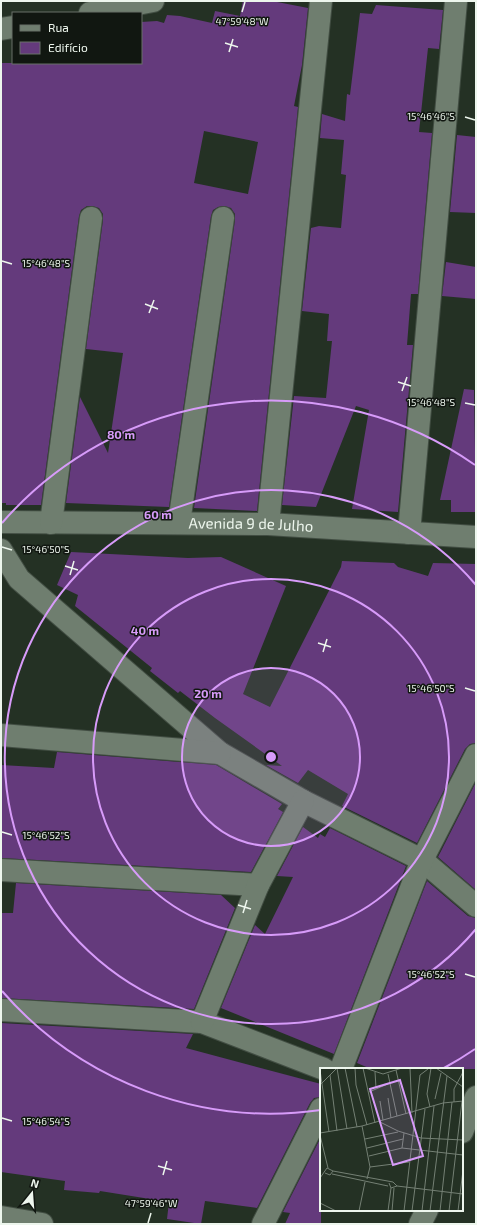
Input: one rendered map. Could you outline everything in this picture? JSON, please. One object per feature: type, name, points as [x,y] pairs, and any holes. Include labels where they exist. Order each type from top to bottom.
[{"type":"street","points":[[86,12],[89,1]]},
{"type":"street","points":[[95,12],[153,1]]},
{"type":"street","points":[[268,524],[321,1]]},
{"type":"street","points":[[409,533],[456,1]]},
{"type":"street","points":[[1,29],[12,27]]},
{"type":"street","points":[[51,523],[91,218]]},
{"type":"street","points":[[179,523],[223,218]]},
{"type":"street","name":"Avenida 9 de Julho","points":[[1,522],[268,524],[476,537]]},
{"type":"street","points":[[1,550],[19,579],[220,753],[303,801],[422,860],[476,906]]},
{"type":"street","points":[[1,735],[220,753]]},
{"type":"street","points":[[340,1068],[422,860],[476,755]]},
{"type":"street","points":[[202,1022],[258,885],[303,801]]},
{"type":"street","points":[[1,870],[258,885]]},
{"type":"street","points":[[1,1010],[202,1022],[321,1068]]},
{"type":"street","points":[[466,1132],[476,1096]]},
{"type":"street","points":[[263,1224],[320,1111]]},
{"type":"street","points":[[420,1224],[426,1211]]},
{"type":"street","points":[[1,1218],[42,1224]]},
{"type":"building","points":[[243,1],[272,1],[308,8],[302,65],[294,106],[298,107],[257,511],[194,508],[235,220],[235,214],[231,208],[224,206],[213,210],[211,216],[169,507],[66,503],[80,397],[108,453],[123,353],[86,349],[103,220],[103,214],[99,208],[92,206],[87,206],[81,210],[79,216],[41,505],[6,505],[6,503],[1,503],[1,63],[142,64],[142,22],[157,21],[164,23],[167,15],[180,16],[212,23],[215,11],[240,16]],"holes":[[[204,131],[258,142],[248,194],[194,183]]]},
{"type":"building","points":[[376,5],[443,10],[439,49],[428,48],[419,132],[432,133],[418,294],[411,294],[407,345],[413,345],[398,512],[352,509],[369,410],[356,406],[316,507],[282,505],[294,396],[326,398],[332,341],[327,341],[329,314],[302,311],[311,228],[319,226],[341,228],[346,175],[341,174],[344,140],[320,138],[322,114],[345,121],[347,94],[350,95],[360,13],[372,14]]},
{"type":"building","points":[[457,135],[476,137],[476,213],[450,212]]},
{"type":"building","points":[[446,262],[476,267],[476,299],[442,296]]},
{"type":"building","points":[[464,389],[474,390],[476,512],[451,512],[451,500],[440,500]]},
{"type":"building","points":[[71,552],[188,558],[221,557],[286,586],[243,694],[270,707],[341,567],[342,561],[394,563],[398,567],[428,576],[433,563],[476,564],[476,743],[470,744],[465,749],[417,843],[342,806],[348,794],[308,770],[298,783],[266,765],[282,766],[180,691],[178,693],[150,671],[152,668],[75,606],[78,595],[57,585]]},
{"type":"building","points":[[57,752],[216,765],[282,804],[278,809],[283,812],[251,872],[1,858],[1,765],[54,768]]},
{"type":"building","points":[[476,782],[476,890],[438,857]]},
{"type":"building","points":[[303,827],[318,838],[320,834],[325,837],[330,828],[406,866],[334,1054],[221,1008],[255,925],[265,934],[293,877],[277,876]]},
{"type":"building","points":[[427,881],[468,916],[476,918],[476,1069],[369,1068],[357,1063]]},
{"type":"building","points":[[16,883],[221,895],[235,908],[194,1009],[1,998],[1,913],[13,913]]},
{"type":"building","points":[[1,1023],[193,1034],[186,1048],[320,1084],[320,1097],[314,1098],[310,1103],[257,1208],[205,1201],[201,1224],[167,1219],[169,1202],[100,1191],[99,1193],[64,1190],[65,1181],[1,1172]]},
{"type":"building","points":[[320,1139],[321,1224],[285,1224],[290,1213],[283,1212]]}]
